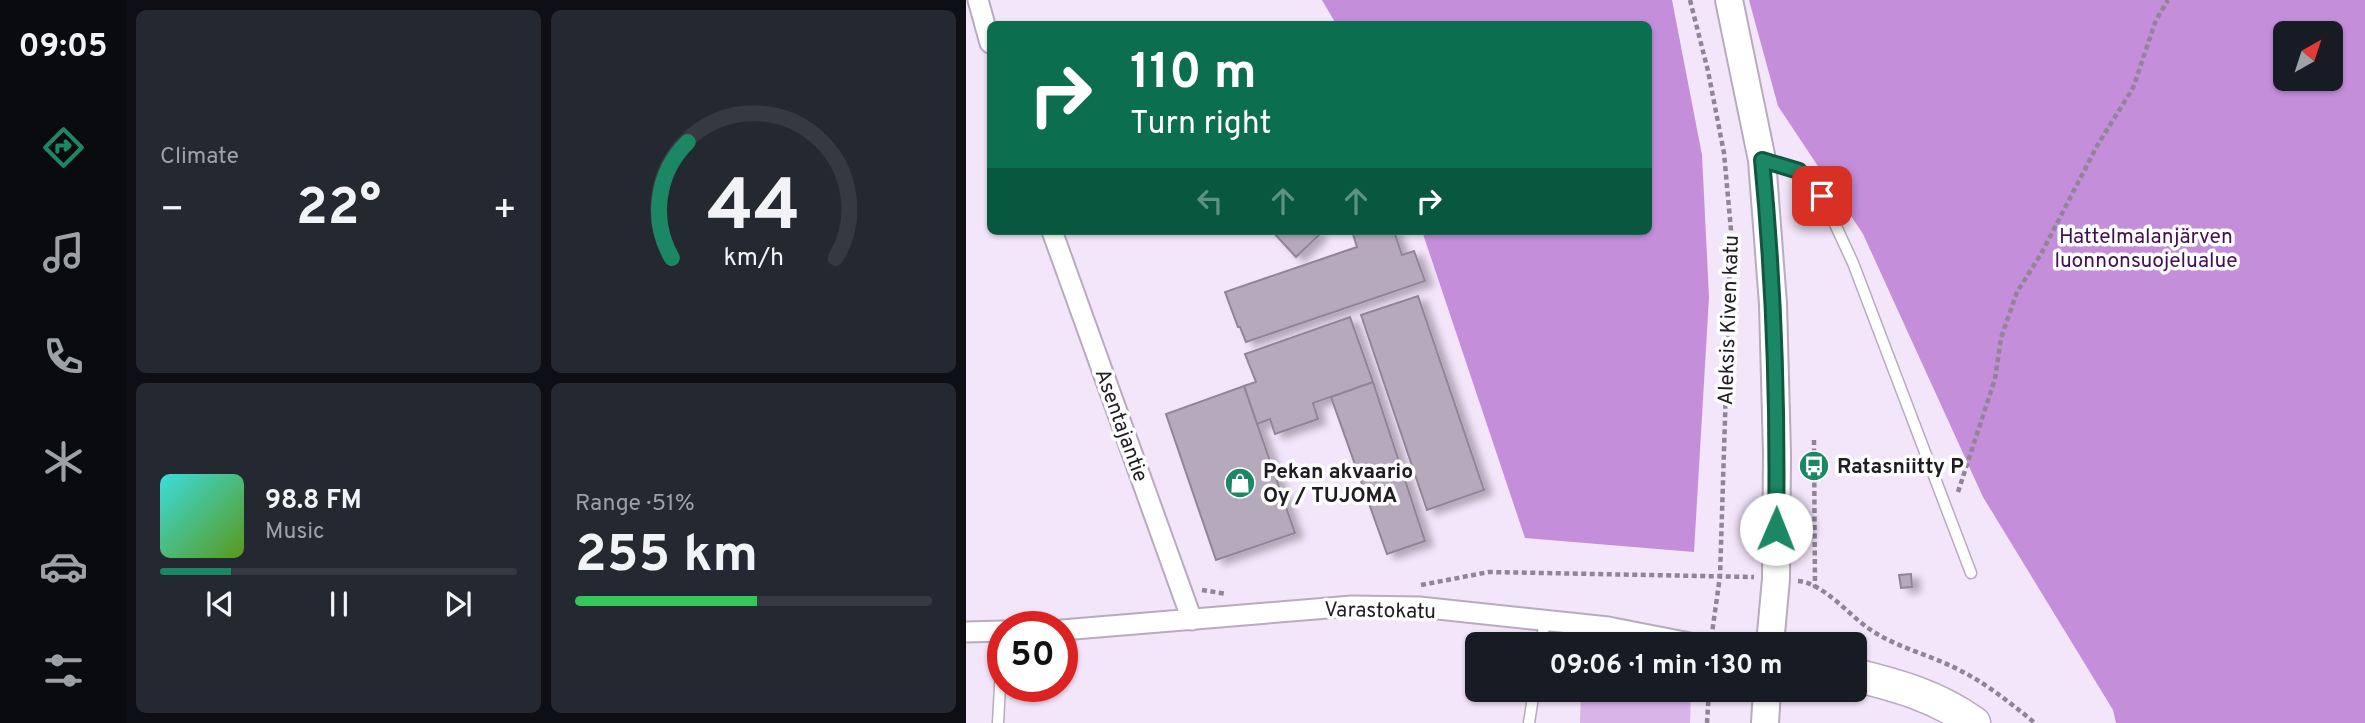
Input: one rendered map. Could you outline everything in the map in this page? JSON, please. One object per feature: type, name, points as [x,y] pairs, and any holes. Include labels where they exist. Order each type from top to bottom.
[{"type":"highway","points":[[1867,678],[1906,689],[1950,706],[1974,723]]},
{"type":"main road","name":"Aleksis Kiven katu","points":[[1729,0],[1762,160],[1773,304],[1777,454],[1776,579],[1771,632]]},
{"type":"main road","points":[[1765,723],[1766,702]]},
{"type":"street","points":[[978,0],[987,32]]},
{"type":"street","name":"Asentajantie","points":[[1053,235],[1192,620]]},
{"type":"street","name":"Varastokatu","points":[[1078,629],[1352,606],[1419,607],[1608,626],[1637,632]]},
{"type":"street","points":[[966,632],[987,631]]},
{"type":"lane","points":[[1762,160],[1799,171],[1822,196],[1853,262],[1971,573]]},
{"type":"lane","points":[[1543,632],[1545,621]]},
{"type":"lane","points":[[998,723],[999,702]]},
{"type":"lane","points":[[1529,723],[1532,702]]},
{"type":"path","name":"Aleksis Kiven katu","points":[[1690,0],[1708,71],[1724,153],[1731,230],[1720,576],[1713,632]]},
{"type":"path","points":[[1949,512],[1973,454],[1995,379],[2001,338],[2017,292],[2041,254],[2097,146],[2133,88],[2158,18],[2167,1]]},
{"type":"path","points":[[1814,440],[1815,588]]},
{"type":"path","points":[[1419,585],[1489,572],[1720,576],[1807,582],[1869,629],[1995,690],[2035,723]]},
{"type":"path","points":[[1181,587],[1230,594]]},
{"type":"path","points":[[1707,723],[1708,702]]},
{"type":"shaded area","points":[[1322,0],[1672,0],[1702,155],[1709,297],[1694,552],[1525,538],[1423,235],[1652,235],[1652,21],[1334,21]]},
{"type":"shaded area","name":"Hattelmalanjärven luonnonsuojelualue","points":[[1749,0],[2365,0],[2365,723],[2116,723],[2113,710],[1983,497],[1863,234],[1778,106]]},
{"type":"shaded area","points":[[1581,702],[1691,702],[1690,723],[1580,723]]},
{"type":"building","points":[[1276,235],[1319,235],[1296,257]]},
{"type":"building","points":[[1353,235],[1395,235],[1402,255],[1414,251],[1425,281],[1246,342],[1225,292],[1357,247]]},
{"type":"building","points":[[1418,296],[1484,490],[1427,510],[1361,315]]},
{"type":"building","points":[[1350,317],[1373,382],[1313,403],[1318,419],[1275,434],[1270,419],[1257,424],[1244,386],[1256,382],[1245,354]]},
{"type":"building","points":[[1373,382],[1425,541],[1387,554],[1331,397]]},
{"type":"building","points":[[1244,386],[1295,533],[1216,560],[1166,414]]},
{"type":"building","points":[[1911,574],[1912,587],[1901,588],[1899,575]]},
{"type":"waterway","points":[[2152,0],[2170,16],[2207,0]]},
{"type":"waterway","points":[[2209,0],[2260,22],[2273,24]]},
{"type":"waterway","points":[[2343,37],[2365,41]]},
{"type":"place","name":"Ratasniitty P","points":[[1814,466]]},
{"type":"place","name":"Pekan akvaario Oy / TUJOMA","points":[[1240,483]]},
{"type":"route","points":[[1776,529],[1773,304],[1762,160],[1799,171],[1822,196]]}]
